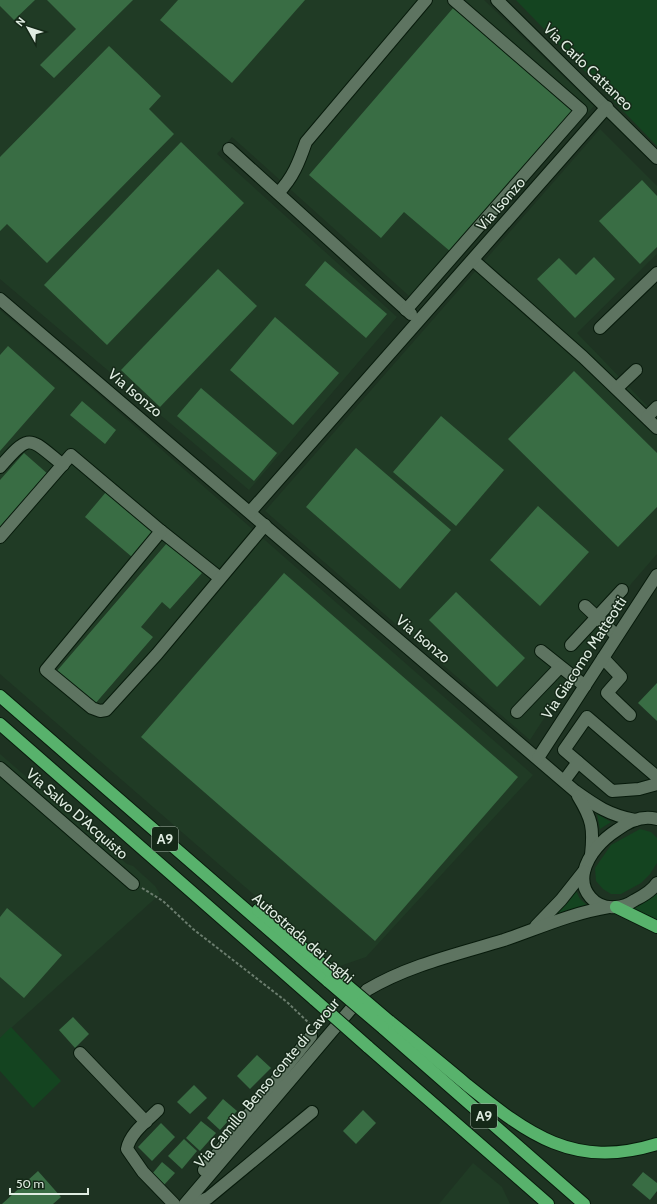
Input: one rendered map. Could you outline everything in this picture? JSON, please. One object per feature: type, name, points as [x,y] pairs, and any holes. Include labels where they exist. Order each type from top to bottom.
[{"type":"highway","name":"Autostrada dei Laghi","points":[[0,696],[131,810],[386,1025],[584,1204]]},
{"type":"highway","name":"A9","points":[[0,724],[548,1204]]},
{"type":"highway","points":[[612,907],[657,927]]},
{"type":"highway","points":[[386,1025],[508,1118],[550,1142],[569,1148],[603,1152],[640,1150],[657,1144]]},
{"type":"highway","points":[[431,1102],[536,1204]]},
{"type":"street","points":[[278,193],[288,183],[298,166],[306,142],[426,0]]},
{"type":"street","points":[[406,310],[581,110],[454,0]]},
{"type":"street","name":"Via Carlo Cattaneo","points":[[497,0],[657,158]]},
{"type":"street","name":"Via Isonzo","points":[[250,512],[607,107]]},
{"type":"street","points":[[229,149],[419,322]]},
{"type":"street","points":[[473,260],[617,388],[657,428]]},
{"type":"street","points":[[600,328],[657,273]]},
{"type":"street","name":"Via Isonzo","points":[[0,299],[575,791],[601,810],[619,817],[635,820]]},
{"type":"street","points":[[617,388],[636,370]]},
{"type":"street","points":[[647,418],[657,407]]},
{"type":"street","points":[[0,467],[17,448],[26,442],[34,442],[63,465]]},
{"type":"street","points":[[0,537],[71,455],[161,531],[220,578]]},
{"type":"street","points":[[161,531],[46,670],[86,703],[100,711],[106,710],[157,654],[265,525]]},
{"type":"street","name":"Via Giacomo Matteotti","points":[[538,758],[657,575]]},
{"type":"street","points":[[571,645],[622,590]]},
{"type":"street","points":[[585,606],[617,636]]},
{"type":"street","points":[[541,651],[585,686]]},
{"type":"street","points":[[603,658],[621,677],[607,693],[630,715]]},
{"type":"street","points":[[517,712],[560,667]]},
{"type":"street","points":[[657,777],[587,717],[564,750],[612,791],[639,789],[657,784]]},
{"type":"street","points":[[564,781],[578,762]]},
{"type":"street","name":"Via Salvo D'Acquisto","points":[[0,768],[133,884]]},
{"type":"street","name":"Via Isonzo","points":[[575,791],[588,814],[592,825],[591,856]]},
{"type":"street","points":[[591,856],[611,834],[635,820],[654,816]]},
{"type":"street","name":"Via Camillo Benso conte di Cavour","points":[[533,928],[561,900],[584,871],[591,856]]},
{"type":"street","points":[[584,871],[582,883],[586,892],[593,900],[612,907]]},
{"type":"street","name":"Via Camillo Benso conte di Cavour","points":[[189,1199],[367,990],[384,980],[402,973],[506,939],[533,928],[591,910],[628,904],[642,897],[657,883]]},
{"type":"street","points":[[311,1036],[197,1179],[189,1199],[199,1202],[208,1198],[312,1112]]},
{"type":"street","points":[[80,1053],[146,1122]]},
{"type":"street","points":[[158,1110],[128,1141],[127,1149],[143,1172],[174,1204]]},
{"type":"path","points":[[133,884],[146,889],[163,901],[193,929],[307,1018],[314,1029],[311,1036]]},
{"type":"shaded area","points":[[0,0],[484,0],[594,106],[418,304],[232,137],[217,154],[397,317],[249,490],[0,279]]},
{"type":"shaded area","points":[[516,0],[657,0],[657,146]]},
{"type":"shaded area","points":[[600,129],[657,186],[657,254],[577,333],[657,416],[657,554],[631,584],[530,740],[265,511]]},
{"type":"shaded area","points":[[0,310],[73,372],[533,775],[366,957],[337,967],[0,674]]},
{"type":"shaded area","points":[[0,754],[127,864],[133,866],[155,886],[160,894],[0,1038]]},
{"type":"shaded area","points":[[597,814],[611,822],[600,829]]},
{"type":"shaded area","points":[[640,829],[651,832],[657,838],[657,863],[650,874],[641,883],[621,894],[611,894],[603,889],[596,881],[595,868],[611,845]]},
{"type":"shaded area","points":[[575,889],[580,899],[587,905],[586,907],[557,915],[557,913]]},
{"type":"shaded area","points":[[657,894],[657,920],[635,910],[635,908]]},
{"type":"shaded area","points":[[11,1027],[61,1081],[33,1108],[0,1071],[0,1038]]},
{"type":"shaded area","points":[[473,1163],[502,1187],[510,1204],[439,1204]]},
{"type":"building","points":[[0,0],[35,0],[14,20],[0,6]]},
{"type":"building","points":[[47,0],[133,0],[54,78],[40,65],[76,29]]},
{"type":"building","points":[[178,0],[305,0],[232,83],[160,20]]},
{"type":"building","points":[[454,7],[574,110],[451,252],[404,212],[381,238],[309,175]]},
{"type":"building","points":[[109,46],[161,96],[149,109],[174,134],[47,263],[7,224],[0,231],[0,157]]},
{"type":"building","points":[[181,142],[244,203],[107,345],[44,285]]},
{"type":"building","points":[[642,180],[657,196],[657,247],[640,264],[599,221]]},
{"type":"building","points":[[594,257],[615,279],[575,318],[537,279],[559,258],[576,275]]},
{"type":"building","points":[[325,261],[387,314],[366,338],[305,285]]},
{"type":"building","points":[[218,269],[257,306],[160,407],[121,370]]},
{"type":"building","points":[[275,317],[339,373],[293,425],[230,370]]},
{"type":"building","points":[[8,346],[55,388],[0,451],[0,355]]},
{"type":"building","points":[[574,371],[657,453],[657,507],[618,547],[508,439]]},
{"type":"building","points":[[201,388],[277,453],[254,481],[177,416]]},
{"type":"building","points":[[82,401],[116,430],[105,444],[70,415]]},
{"type":"building","points":[[441,416],[504,470],[456,526],[393,472]]},
{"type":"building","points":[[356,448],[451,530],[400,589],[306,507]]},
{"type":"building","points":[[24,453],[49,475],[0,530],[0,480]]},
{"type":"building","points":[[106,492],[154,532],[132,557],[85,517]]},
{"type":"building","points":[[538,506],[589,552],[540,606],[490,560]]},
{"type":"building","points":[[167,543],[202,573],[170,609],[162,602],[141,627],[153,637],[94,705],[56,672]]},
{"type":"building","points":[[284,573],[518,777],[375,941],[141,737]]},
{"type":"building","points":[[456,592],[525,658],[497,687],[429,620]]},
{"type":"building","points":[[657,683],[657,721],[638,703]]},
{"type":"building","points":[[7,908],[62,955],[24,998],[0,977],[0,917]]},
{"type":"building","points":[[73,1017],[89,1034],[75,1048],[59,1030]]},
{"type":"building","points":[[257,1055],[271,1068],[250,1089],[237,1076]]},
{"type":"building","points":[[194,1085],[207,1098],[190,1114],[177,1102]]},
{"type":"building","points":[[223,1099],[237,1111],[220,1130],[207,1118]]},
{"type":"building","points":[[363,1110],[376,1123],[356,1144],[343,1131]]},
{"type":"building","points":[[201,1121],[216,1133],[200,1151],[186,1138]]},
{"type":"building","points":[[161,1123],[175,1137],[152,1161],[138,1147]]},
{"type":"building","points":[[184,1139],[197,1151],[182,1169],[168,1156]]},
{"type":"building","points":[[162,1162],[175,1173],[164,1185],[152,1174]]},
{"type":"building","points":[[38,1171],[61,1197],[53,1204],[2,1204]]},
{"type":"building","points":[[643,1172],[657,1183],[657,1191],[650,1200],[632,1185]]}]
